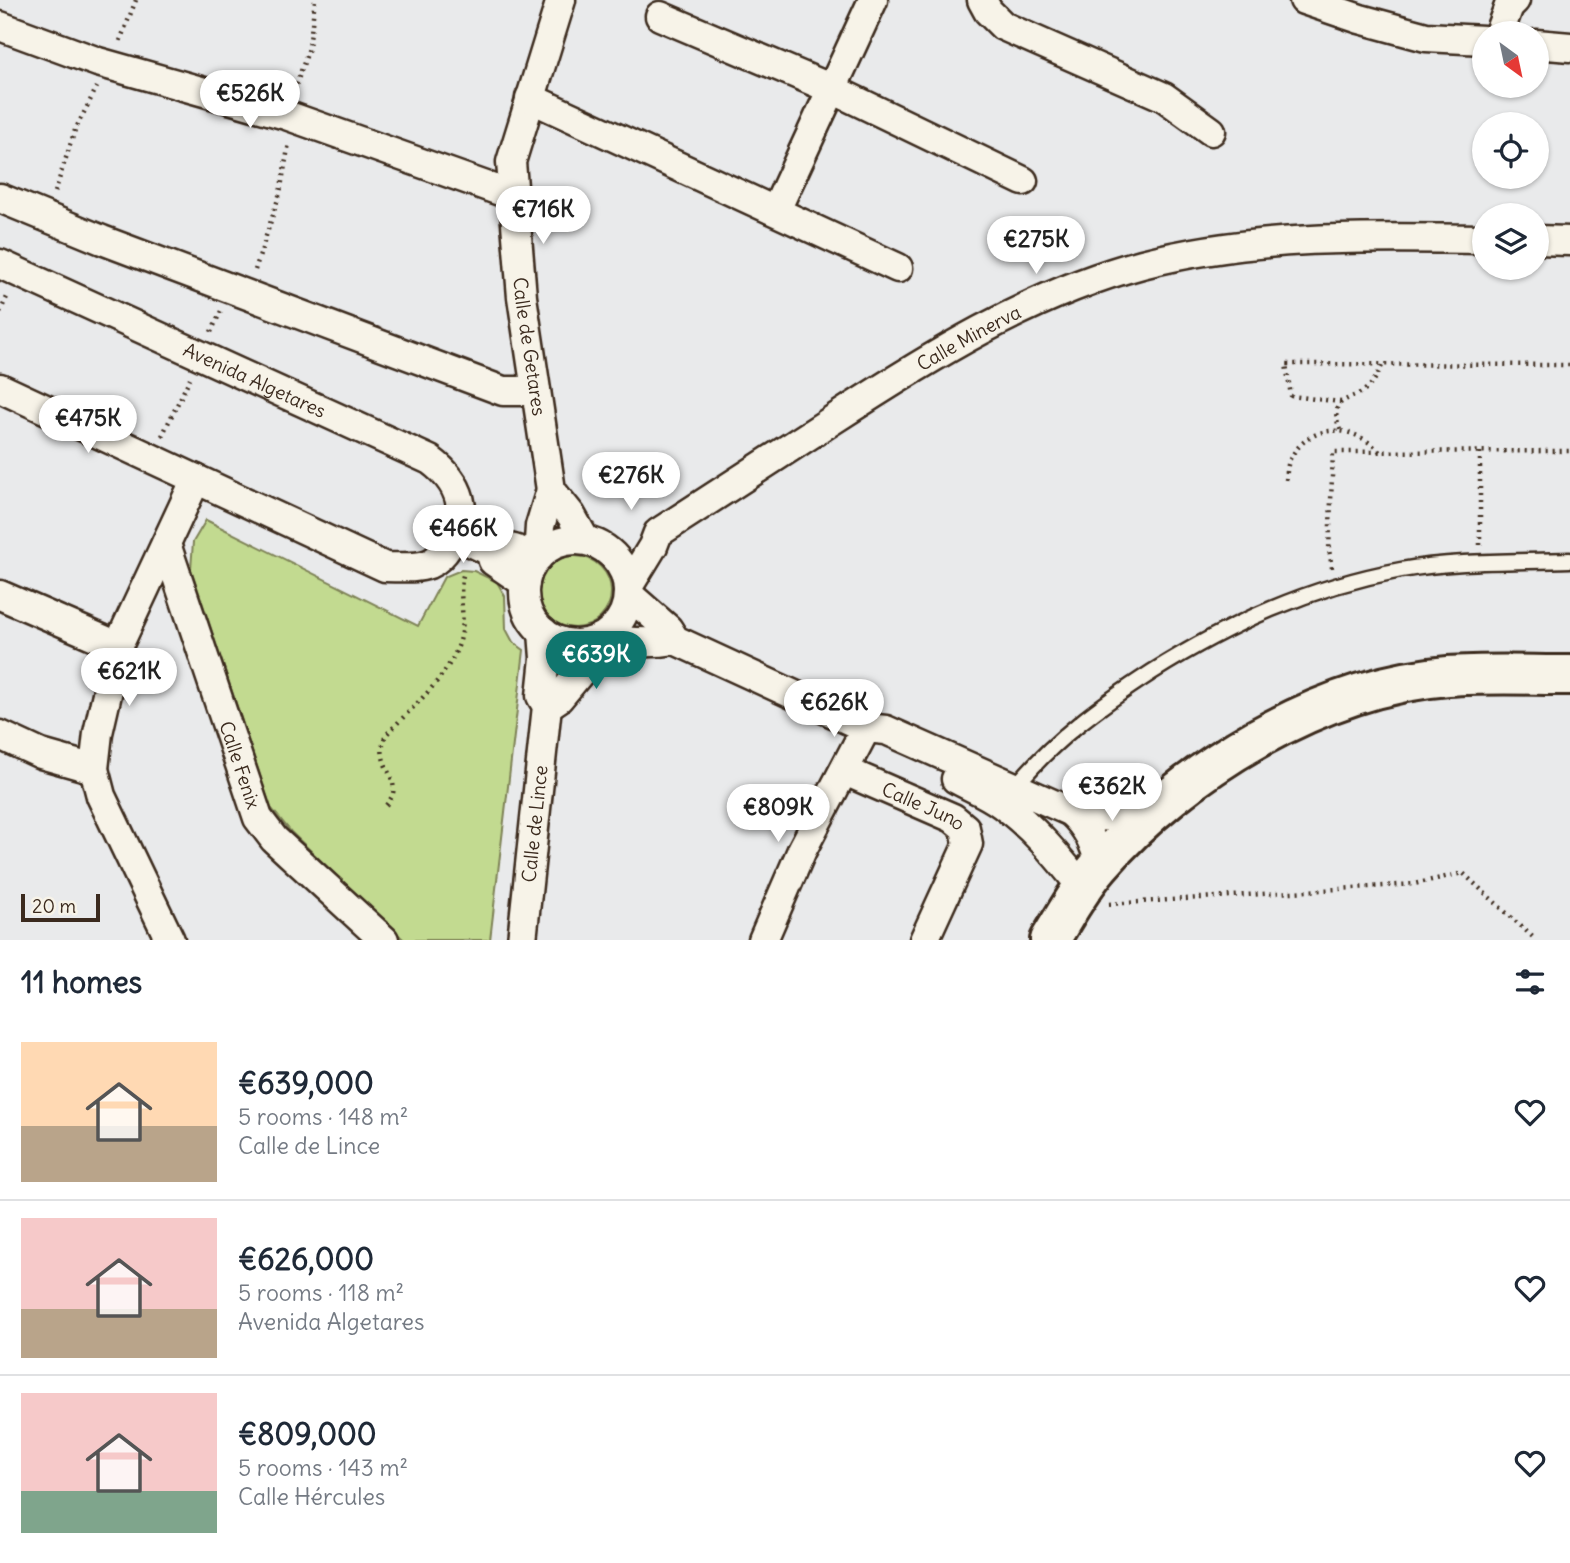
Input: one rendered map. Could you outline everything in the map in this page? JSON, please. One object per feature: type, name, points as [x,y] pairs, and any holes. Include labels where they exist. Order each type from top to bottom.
[{"type":"street","points":[[776,210],[873,0]]},
{"type":"street","points":[[982,0],[988,11],[1003,26],[1164,97],[1211,131]]},
{"type":"street","points":[[1304,0],[1426,37],[1472,39]]},
{"type":"street","points":[[1504,21],[1515,0]]},
{"type":"street","name":"Calle de Getares","points":[[533,566],[540,526],[551,490],[522,297],[511,162],[558,1]]},
{"type":"street","points":[[660,16],[832,89],[1023,181]]},
{"type":"street","points":[[0,26],[108,65],[286,115],[514,196]]},
{"type":"street","points":[[1549,45],[1570,47]]},
{"type":"street","points":[[530,98],[898,268]]},
{"type":"street","points":[[0,198],[503,391],[536,391]]},
{"type":"street","name":"Calle Minerva","points":[[597,546],[649,530],[658,533],[946,349],[1045,299],[1091,280],[1143,264],[1196,253],[1287,240],[1373,237],[1472,239]]},
{"type":"street","points":[[1549,240],[1570,241]]},
{"type":"street","name":"Avenida Algetares","points":[[10,268],[430,460],[442,469],[455,488],[461,505],[461,523],[456,535]]},
{"type":"street","points":[[0,387],[385,566],[410,567],[428,564],[442,555],[456,535],[490,551],[500,546],[513,548],[533,566]]},
{"type":"street","points":[[170,940],[101,796],[94,769],[98,733],[118,646],[196,479]]},
{"type":"street","name":"Calle de Getares","points":[[551,490],[597,546]]},
{"type":"street","points":[[628,590],[658,533]]},
{"type":"street","points":[[547,706],[559,698],[588,663],[597,639],[616,625],[624,613],[628,590],[626,573],[597,546],[572,540],[558,543],[533,566],[524,597],[527,610],[543,632],[567,643],[597,639],[661,643],[675,640]]},
{"type":"street","name":"Calle Fenix","points":[[166,544],[258,818],[274,839],[384,940]]},
{"type":"street","points":[[628,590],[668,629],[675,640],[866,728],[886,730],[1071,812],[1110,818],[1130,817],[1156,808],[1243,747],[1301,716],[1367,691],[1446,676],[1570,675]]},
{"type":"street","points":[[0,595],[118,646]]},
{"type":"street","name":"Calle de Lince","points":[[522,940],[547,706],[541,696],[545,658],[543,632]]},
{"type":"street","points":[[763,940],[802,850],[866,728]]},
{"type":"street","points":[[866,728],[882,745],[945,773],[1001,803],[1049,848],[1096,885]]},
{"type":"street","points":[[0,735],[41,754],[94,769]]},
{"type":"street","name":"Calle Juno","points":[[845,771],[953,818],[965,828],[968,844],[924,940]]},
{"type":"street","points":[[1050,940],[1156,808]]},
{"type":"street","points":[[1071,812],[1085,826],[1095,844],[1096,885]]},
{"type":"lane","points":[[1015,787],[1040,756],[1101,705],[1201,641],[1256,615],[1335,586],[1403,570],[1479,563],[1570,561]]},
{"type":"path","points":[[46,217],[75,130],[128,25],[136,0]]},
{"type":"path","points":[[152,458],[223,308],[247,295],[280,193],[290,136],[286,115],[309,48],[315,0]]},
{"type":"path","points":[[0,313],[10,268]]},
{"type":"path","points":[[1383,364],[1366,389],[1341,402],[1291,396],[1286,363],[1570,365]]},
{"type":"path","points":[[1340,430],[1336,418],[1341,402]]},
{"type":"path","points":[[1286,480],[1288,461],[1297,448],[1317,435],[1340,430],[1356,433],[1370,441],[1381,452]]},
{"type":"path","points":[[1335,586],[1329,550],[1333,453],[1570,451]]},
{"type":"path","points":[[1479,563],[1480,452]]},
{"type":"path","points":[[386,805],[395,790],[382,760],[381,746],[386,735],[434,683],[451,660],[461,637],[463,575],[465,570],[485,561],[490,551]]},
{"type":"path","points":[[1096,885],[1414,884],[1463,873],[1536,940]]},
{"type":"green space","points":[[206,520],[418,626],[444,577],[461,570],[474,571],[497,582],[505,596],[506,629],[513,642],[524,650],[490,940],[404,940],[291,832],[271,808],[191,569],[193,542]]},
{"type":"green space","points":[[575,556],[589,559],[601,566],[608,578],[611,592],[608,606],[601,618],[589,625],[575,628],[561,625],[549,618],[542,606],[539,592],[542,578],[549,566],[561,559]]}]
